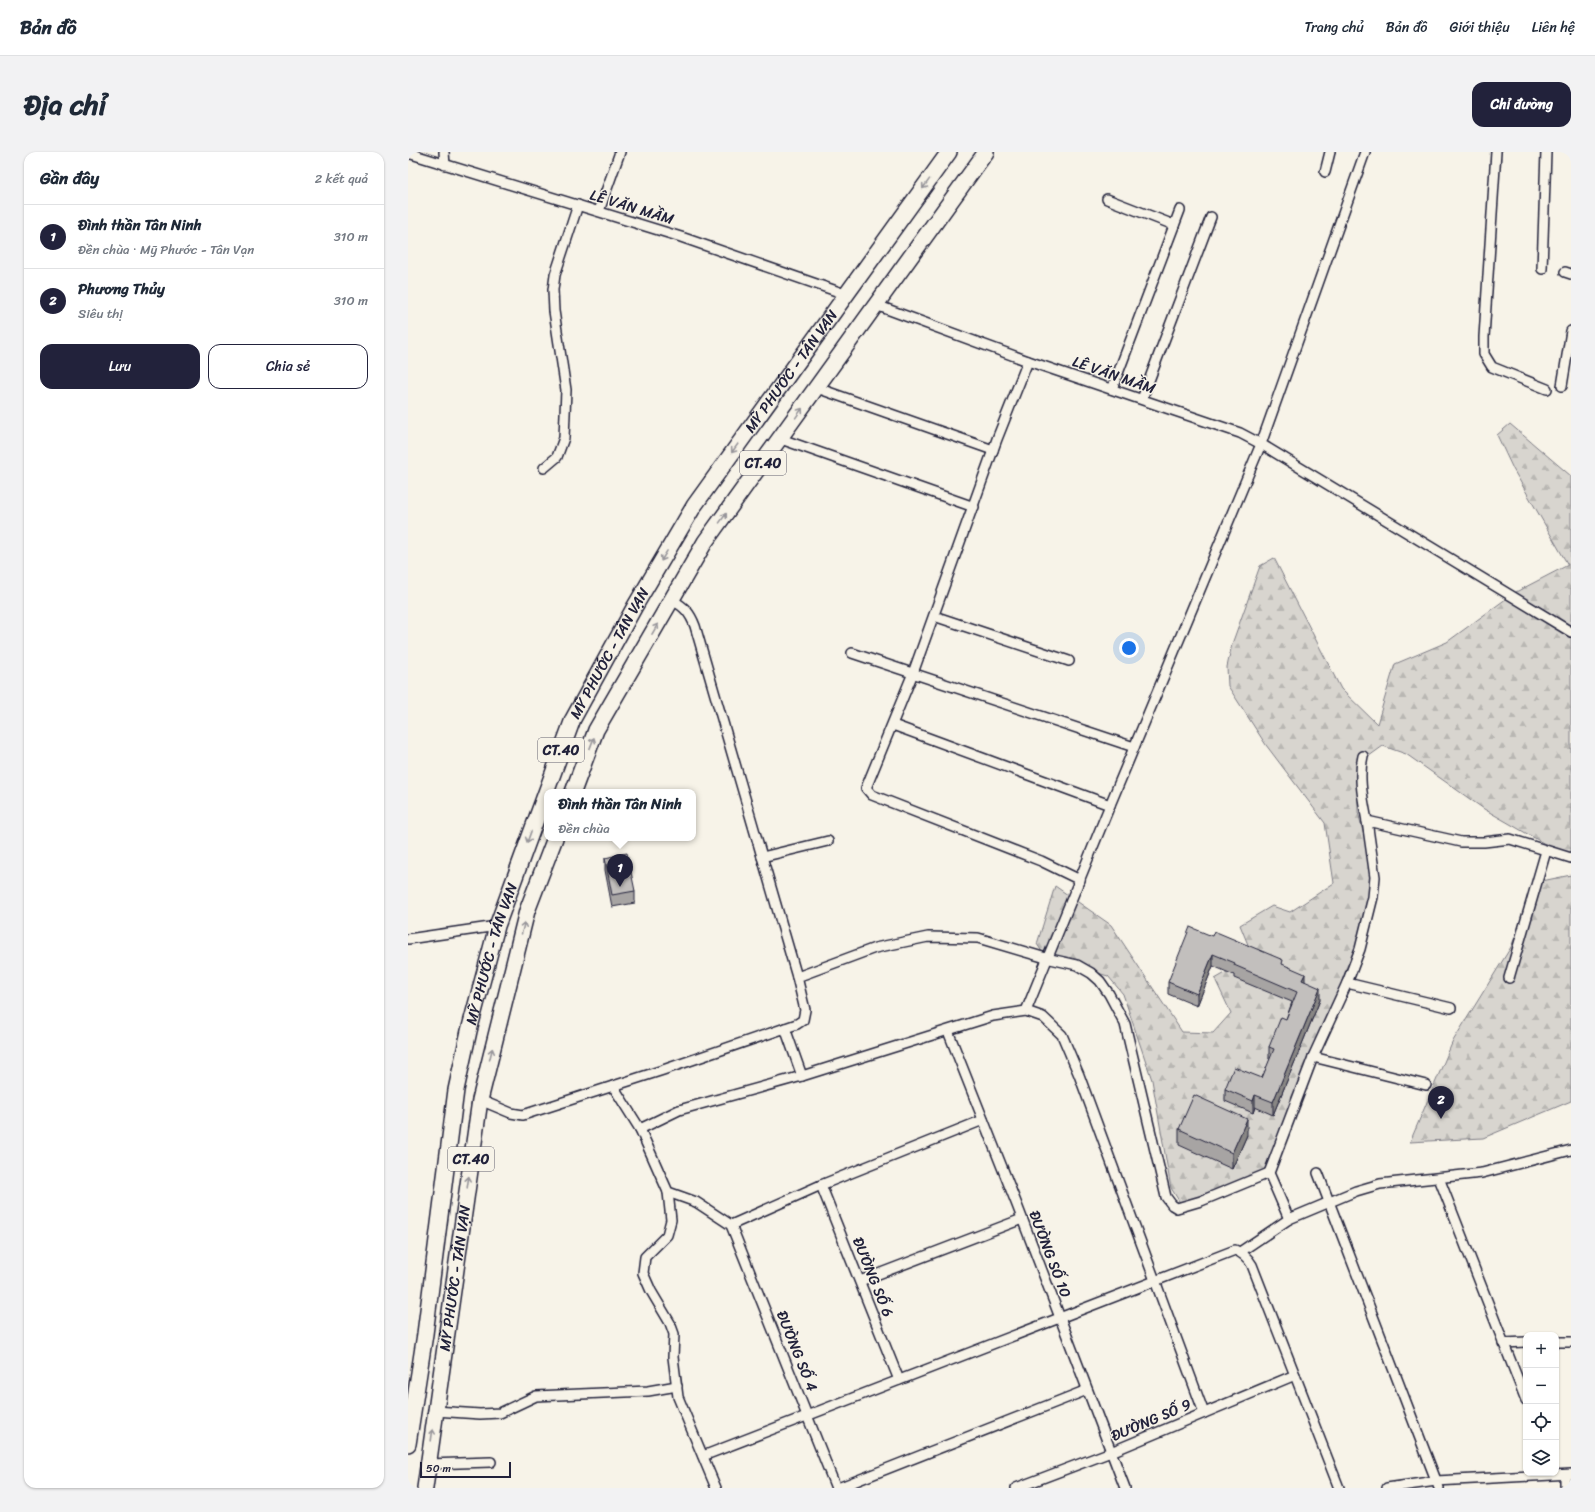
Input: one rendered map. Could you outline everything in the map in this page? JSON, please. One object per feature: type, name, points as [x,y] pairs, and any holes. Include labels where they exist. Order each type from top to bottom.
[{"type":"main road","name":"MỸ PHƯỚC - TÂN VẠN","points":[[547,789],[573,719],[635,606],[694,506],[845,294],[949,152]]},
{"type":"main road","name":"MỸ PHƯỚC - TÂN VẠN","points":[[574,789],[596,730],[705,542],[781,439],[986,152]]},
{"type":"main road","name":"MỸ PHƯỚC - TÂN VẠN","points":[[408,1444],[426,1334],[456,1090],[497,926],[544,798]]},
{"type":"main road","name":"MỸ PHƯỚC - TÂN VẠN","points":[[425,1488],[480,1100],[527,912],[554,841]]},
{"type":"street","points":[[444,152],[445,165]]},
{"type":"street","points":[[599,211],[620,152]]},
{"type":"street","points":[[1325,172],[1330,152]]},
{"type":"street","points":[[1026,1011],[1046,958],[1080,880],[1261,444],[1365,152]]},
{"type":"street","points":[[1496,152],[1484,354],[1492,367],[1547,389]]},
{"type":"street","points":[[1542,269],[1546,152]]},
{"type":"street","name":"LÊ VĂN MẦM","points":[[408,153],[681,237],[845,294]]},
{"type":"street","points":[[1107,199],[1174,225]]},
{"type":"street","points":[[544,468],[557,457],[564,438],[566,390],[554,311],[553,290],[555,275],[578,205]]},
{"type":"street","points":[[1112,390],[1180,210]]},
{"type":"street","points":[[1142,399],[1211,218]]},
{"type":"street","name":"LÊ VĂN MẦM","points":[[876,305],[1028,361],[1240,433],[1261,444],[1571,632]]},
{"type":"street","points":[[1562,386],[1571,331]]},
{"type":"street","points":[[1028,361],[993,450],[913,673],[866,788],[872,796],[1041,860],[1080,880]]},
{"type":"street","points":[[817,388],[993,450]]},
{"type":"street","points":[[781,439],[974,506]]},
{"type":"street","points":[[480,1100],[511,1113],[523,1115],[785,1028],[803,1020],[805,1010],[797,977],[695,626],[691,614],[684,607],[672,600]]},
{"type":"street","points":[[934,616],[1069,661]]},
{"type":"street","points":[[852,653],[1134,748]]},
{"type":"street","points":[[893,724],[1110,805]]},
{"type":"street","points":[[1289,1219],[1269,1173],[1313,1057],[1347,983],[1360,949],[1373,897],[1375,877],[1360,768],[1363,756]]},
{"type":"street","points":[[1367,821],[1461,842],[1484,842],[1510,839],[1571,858]]},
{"type":"street","points":[[762,857],[828,841]]},
{"type":"street","points":[[1509,978],[1546,851]]},
{"type":"street","points":[[408,939],[497,926]]},
{"type":"street","points":[[797,977],[875,948],[928,937],[978,938],[1046,958],[1077,965],[1091,973],[1100,981],[1109,994],[1125,1024],[1166,1197],[1172,1205],[1177,1208],[1201,1201],[1269,1173]]},
{"type":"street","points":[[1347,983],[1451,1008]]},
{"type":"street","points":[[640,1129],[679,1110],[802,1076],[1000,1014],[1026,1011],[1043,1017],[1062,1035],[1156,1280],[1204,1413]]},
{"type":"street","points":[[785,1028],[802,1076]]},
{"type":"street","name":"ĐƯỜNG SỐ 10","points":[[948,1030],[1125,1488]]},
{"type":"street","points":[[1313,1057],[1426,1085]]},
{"type":"street","points":[[613,1086],[640,1129],[668,1192],[671,1220],[667,1235],[645,1257],[643,1272],[651,1292],[670,1322],[674,1334],[673,1357],[678,1397],[716,1488]]},
{"type":"street","points":[[668,1192],[696,1202],[731,1225],[821,1185],[983,1120]]},
{"type":"street","points":[[1240,1252],[1289,1219],[1356,1191],[1380,1184],[1482,1173],[1571,1150]]},
{"type":"street","points":[[1318,1173],[1437,1484]]},
{"type":"street","points":[[1439,1178],[1523,1392]]},
{"type":"street","name":"ĐƯỜNG SỐ 6","points":[[821,1185],[899,1380]]},
{"type":"street","points":[[860,1281],[1022,1219]]},
{"type":"street","name":"ĐƯỜNG SỐ 4","points":[[731,1225],[837,1488]]},
{"type":"street","points":[[703,1456],[1235,1250],[1240,1252],[1252,1265],[1339,1488]]},
{"type":"street","points":[[1504,1343],[1523,1342]]},
{"type":"street","points":[[1559,1342],[1571,1342]]},
{"type":"street","name":"ĐƯỜNG SỐ 9","points":[[1016,1488],[1111,1452],[1295,1375]]},
{"type":"street","points":[[435,1411],[480,1414],[500,1413],[536,1396],[648,1391],[677,1386]]},
{"type":"street","points":[[837,1488],[1087,1390]]},
{"type":"street","points":[[428,1464],[491,1462]]},
{"type":"street","points":[[1387,1488],[1561,1474],[1565,1488]]},
{"type":"green space","points":[[1510,424],[1571,476],[1571,859],[1484,809],[1406,754],[1383,746],[1358,764],[1358,812],[1376,884],[1361,932],[1269,1173],[1184,1209],[1171,1188],[1152,1080],[1123,994],[1108,976],[1046,958],[1037,944],[1055,886],[1111,925],[1182,1032],[1213,1033],[1231,1013],[1215,979],[1253,957],[1240,925],[1272,906],[1290,912],[1334,883],[1325,823],[1266,745],[1228,686],[1227,667],[1232,644],[1260,566],[1274,558],[1341,689],[1377,724],[1395,664],[1447,642],[1514,593],[1568,565],[1513,469],[1497,435]]},
{"type":"green space","points":[[1571,875],[1571,1101],[1483,1138],[1410,1142],[1453,1041],[1511,947],[1537,882]]},
{"type":"building","points":[[627,853],[635,891],[612,895],[605,858]]},
{"type":"building","points":[[1190,927],[1212,936],[1214,931],[1283,960],[1282,964],[1305,974],[1302,980],[1320,988],[1273,1102],[1255,1095],[1253,1101],[1225,1089],[1234,1067],[1262,1078],[1274,1049],[1269,1047],[1281,1017],[1286,1019],[1297,992],[1234,965],[1235,963],[1213,954],[1197,994],[1168,982]]},
{"type":"building","points":[[1194,1095],[1247,1119],[1232,1153],[1179,1129]]},
{"type":"place","name":"Đình thần Tân Ninh","points":[[620,887]]},
{"type":"place","name":"Phương Thủy","points":[[1441,1119]]}]
